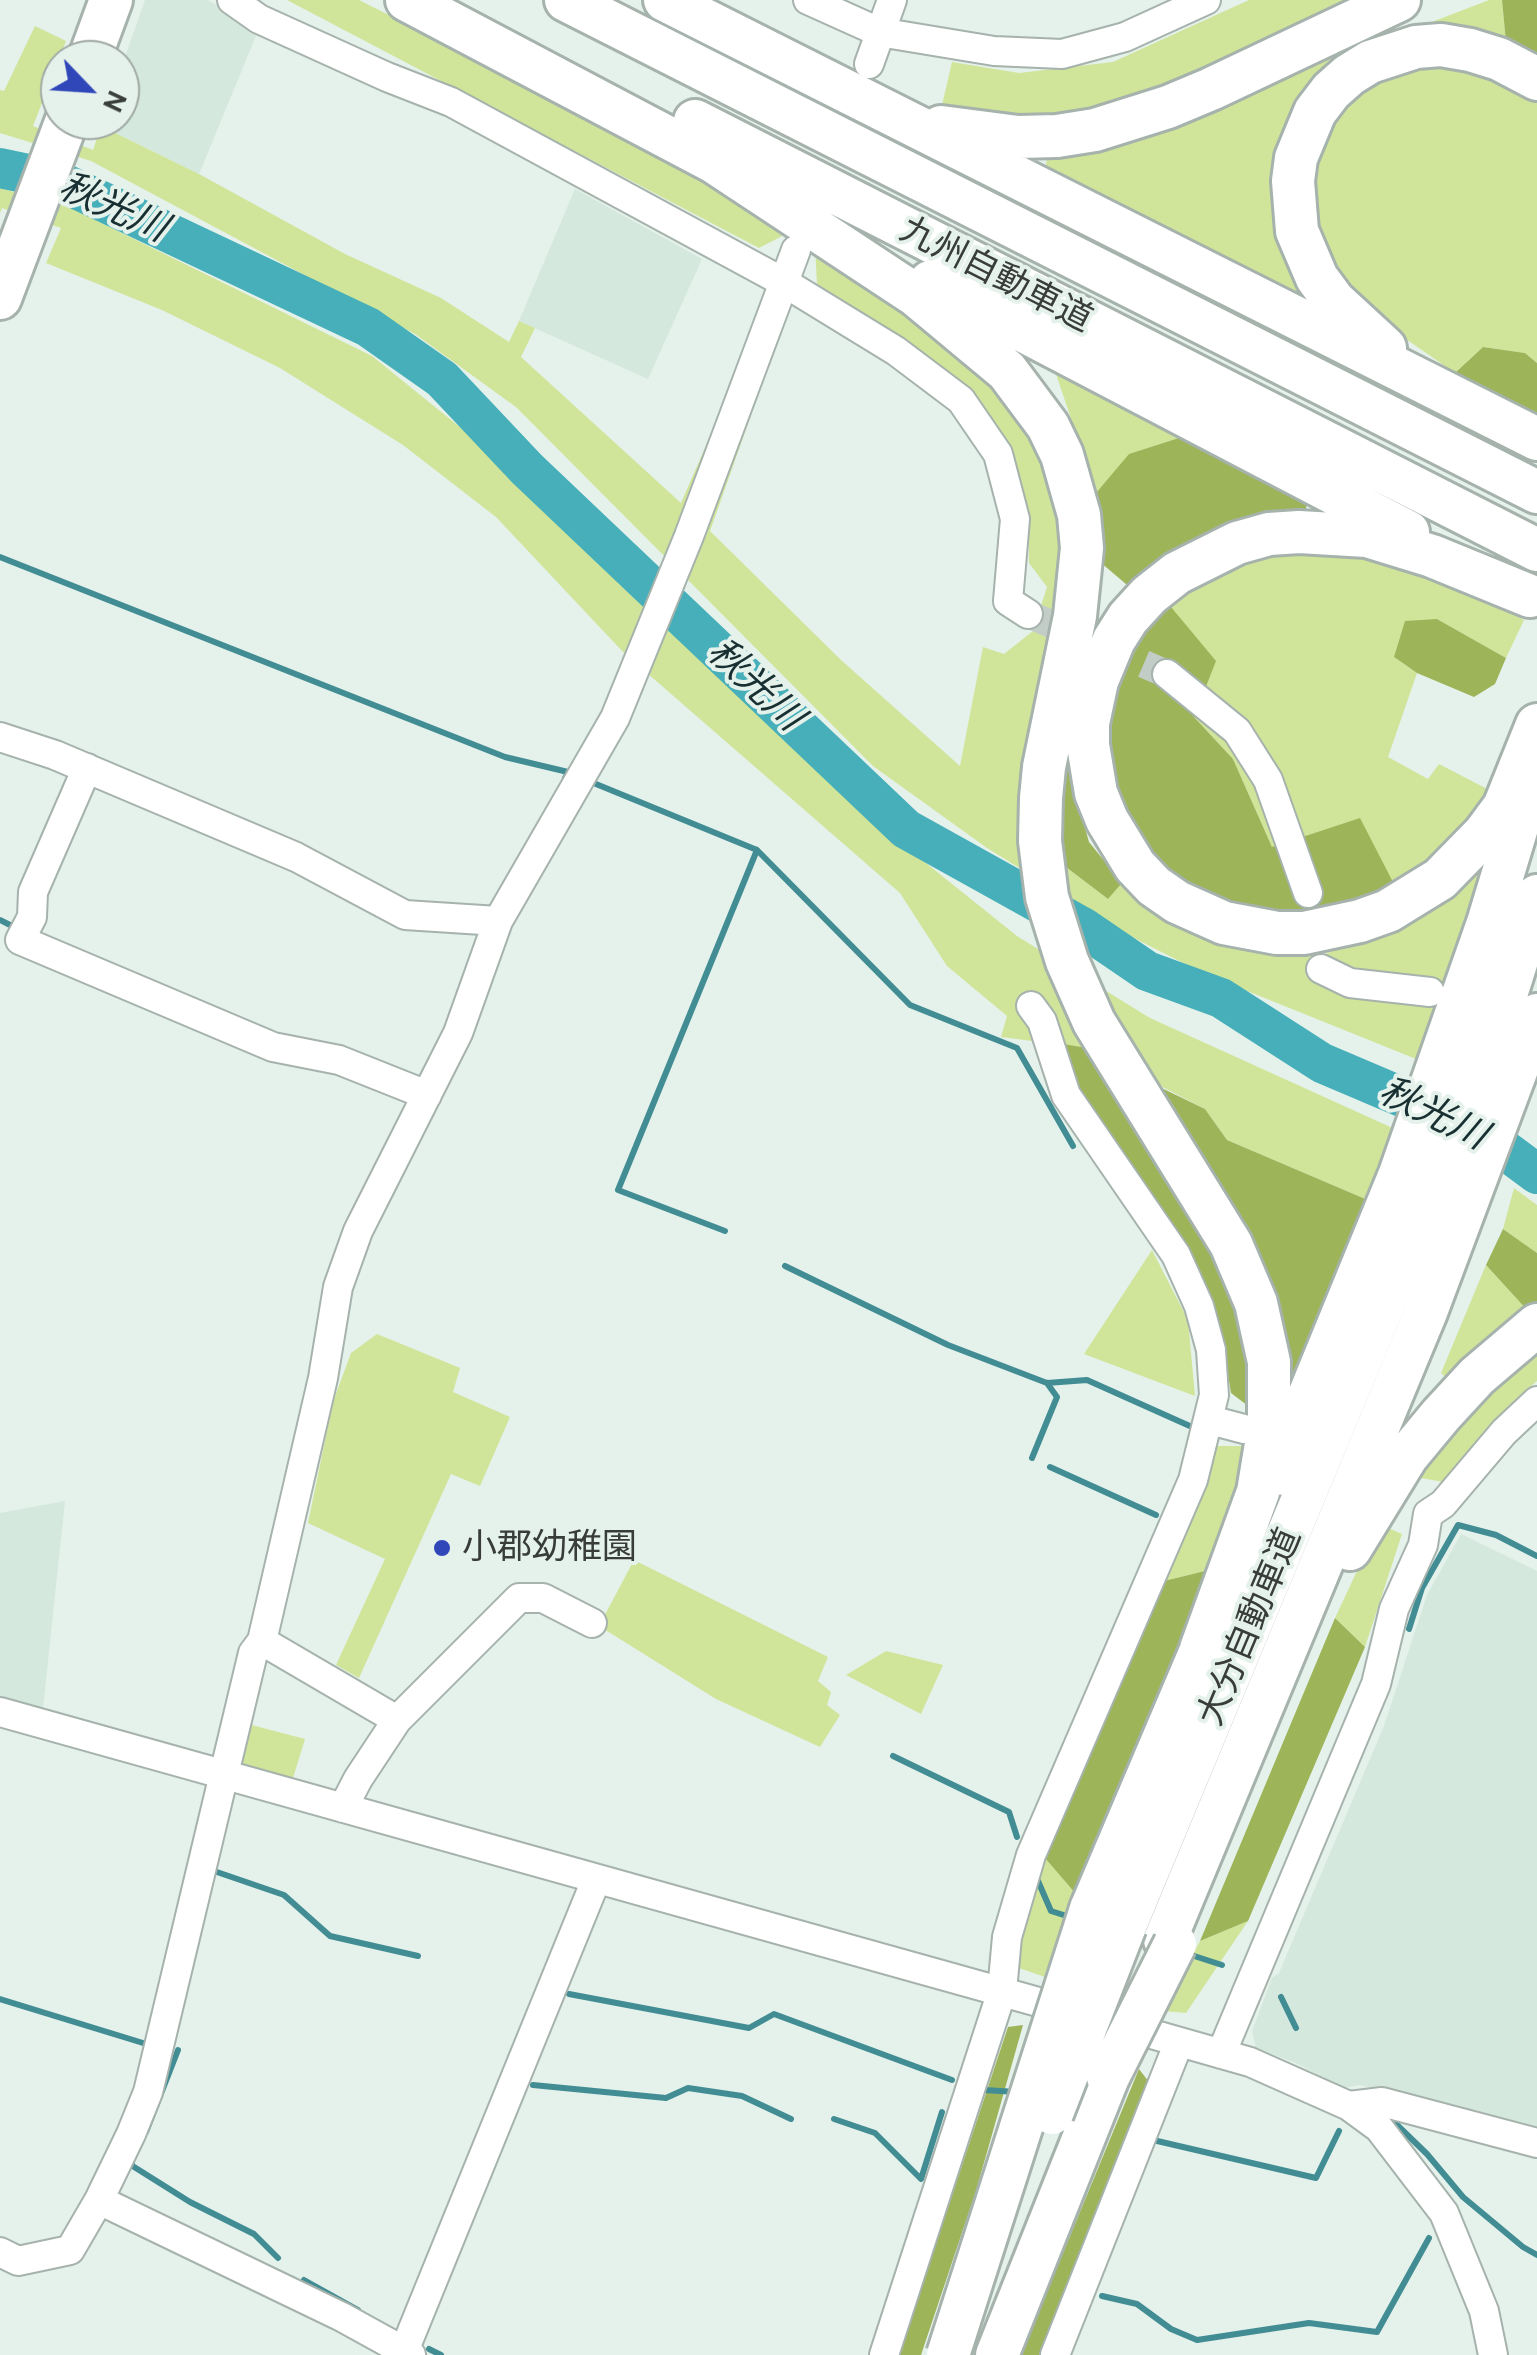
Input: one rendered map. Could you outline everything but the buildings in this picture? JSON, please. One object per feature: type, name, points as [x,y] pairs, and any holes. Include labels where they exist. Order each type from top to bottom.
[{"type":"highway","points":[[96,40],[111,0]]},
{"type":"highway","points":[[407,0],[648,125],[781,204],[1534,598]]},
{"type":"highway","name":"九州自動車道","points":[[455,0],[1537,550]]},
{"type":"highway","name":"九州自動車道","points":[[566,0],[1537,492]]},
{"type":"highway","points":[[665,0],[867,83],[1537,438]]},
{"type":"highway","points":[[867,83],[905,118],[981,134],[1057,136],[1095,130],[1168,107],[1399,0]]},
{"type":"highway","points":[[1537,79],[1499,59],[1442,45],[1416,47],[1370,62],[1331,91],[1316,112],[1296,158],[1293,181],[1297,232],[1306,254],[1317,278],[1352,320],[1401,360],[1537,438]]},
{"type":"highway","points":[[0,298],[60,140]]},
{"type":"highway","points":[[781,204],[917,296],[976,342],[1030,398],[1062,454],[1079,515],[1080,580],[1044,767],[1040,840],[1055,928],[1079,992],[1116,1061],[1231,1244],[1256,1303],[1270,1362],[1270,1426],[1258,1492],[1202,1649],[1139,1930]]},
{"type":"highway","points":[[1534,598],[1432,556],[1366,536],[1299,532],[1237,543],[1177,573],[1128,618],[1096,681],[1088,744],[1096,793],[1107,820],[1134,866],[1154,886],[1177,902],[1224,923],[1277,933],[1304,932],[1388,911],[1452,868],[1504,806],[1537,725]]},
{"type":"highway","points":[[1500,1069],[1488,923],[1537,761]]},
{"type":"highway","name":"大分自動車道","points":[[1500,1069],[1537,896]]},
{"type":"highway","name":"大分自動車道","points":[[956,2355],[1139,1930],[1442,1199],[1500,1069],[1537,1015]]},
{"type":"highway","points":[[1202,1649],[1442,1199]]},
{"type":"highway","name":"大分自動車道","points":[[997,2355],[1108,2077],[1139,1930],[1384,1409],[1442,1199]]},
{"type":"highway","points":[[948,2355],[1139,1930],[1354,1541],[1407,1456],[1440,1415],[1537,1325]]},
{"type":"street","points":[[232,0],[259,19],[387,78],[452,102],[785,282],[896,351],[961,400],[998,454],[1015,520],[1008,602],[1028,614]]},
{"type":"street","points":[[808,0],[879,32],[994,51],[1062,54],[1125,36],[1206,0]]},
{"type":"street","points":[[867,83],[879,32],[892,0]]},
{"type":"street","points":[[0,2252],[18,2261],[70,2250],[100,2200],[148,2092],[253,1654],[262,1641],[322,1378],[338,1287],[358,1231],[458,1033],[498,920],[602,745],[648,640],[796,250]]},
{"type":"street","points":[[1167,674],[1236,732],[1268,780],[1308,893]]},
{"type":"street","points":[[0,737],[87,768],[296,857],[405,914],[498,920]]},
{"type":"street","points":[[87,768],[33,892],[32,917],[20,940],[273,1047],[339,1060],[427,1094]]},
{"type":"street","points":[[1321,969],[1350,983],[1430,992]]},
{"type":"street","points":[[884,2355],[1002,1991],[1007,1937],[1031,1856],[1192,1480],[1214,1395],[1211,1350],[1199,1306],[1176,1255],[1066,1095],[1042,1021],[1031,1006]]},
{"type":"street","points":[[1221,2054],[1376,1684],[1394,1609],[1423,1545],[1418,1506],[1443,1504],[1504,1432],[1537,1402]]},
{"type":"street","points":[[1210,1420],[1244,1429]]},
{"type":"street","points":[[344,1808],[397,1720],[519,1598],[543,1598],[592,1623]]},
{"type":"street","points":[[262,1641],[397,1720]]},
{"type":"street","points":[[0,1712],[1250,2062],[1349,2106],[1379,2128],[1444,2213],[1484,2310],[1493,2355]]},
{"type":"street","points":[[100,2200],[342,2317],[407,2353],[596,1880]]},
{"type":"street","points":[[1056,2355],[1179,2042]]},
{"type":"street","points":[[1349,2106],[1382,2102],[1537,2144]]},
{"type":"shaded area","points":[[145,0],[208,0],[258,31],[199,174],[130,140],[140,140],[140,40],[131,40]]},
{"type":"shaded area","points":[[575,189],[702,259],[648,379],[519,321]]},
{"type":"shaded area","points":[[65,1501],[43,1708],[0,1696],[0,1513]]},
{"type":"shaded area","points":[[1461,1534],[1537,1571],[1537,2130],[1360,2085],[1343,2088],[1296,2063],[1256,2048],[1252,2031],[1384,1726],[1427,1595]]},
{"type":"green space","points":[[287,0],[359,0],[670,156],[788,233],[759,248]]},
{"type":"green space","points":[[1249,0],[1353,0],[1251,51],[1113,107],[1026,118],[942,105],[952,62],[1019,73],[1113,62]]},
{"type":"green space","points":[[1489,0],[1502,0],[1506,42],[1424,25]]},
{"type":"green space","points":[[1502,0],[1537,0],[1537,58],[1506,42]]},
{"type":"green space","points":[[35,26],[64,40],[40,40],[40,108],[33,126],[40,129],[40,140],[68,140],[93,150],[96,140],[130,140],[345,254],[441,298],[509,342],[519,321],[535,328],[521,357],[681,503],[768,303],[783,325],[710,531],[841,660],[960,766],[983,647],[1004,654],[1033,631],[1047,587],[1029,563],[1028,507],[1008,444],[970,391],[896,334],[817,284],[815,246],[951,339],[1043,441],[1062,508],[1058,861],[1108,899],[1122,883],[1175,926],[1222,946],[1322,955],[1409,923],[1473,874],[1482,878],[1421,1061],[1205,974],[1128,935],[987,848],[873,766],[516,407],[415,334],[91,161],[0,133],[0,90],[4,91]]},
{"type":"green space","points":[[1356,48],[1297,106],[1308,291],[1301,303],[1044,173],[1048,155],[1153,133]]},
{"type":"green space","points":[[1440,62],[1495,71],[1537,101],[1537,363],[1525,353],[1483,347],[1455,373],[1377,319],[1329,267],[1309,211],[1312,161],[1327,118],[1393,69]]},
{"type":"green space","points":[[0,188],[71,208],[372,356],[466,432],[588,554],[851,803],[1017,936],[1150,1018],[1397,1130],[1370,1201],[1227,1140],[1205,1109],[1087,1048],[1001,1037],[1007,1016],[947,966],[900,893],[624,653],[496,517],[403,445],[280,368],[162,310],[46,263],[61,228],[2,208],[0,213]]},
{"type":"green space","points":[[1483,347],[1525,353],[1537,363],[1537,415],[1455,373]]},
{"type":"green space","points":[[1055,371],[1185,436],[1130,454],[1096,493]]},
{"type":"green space","points":[[1185,436],[1309,497],[1305,512],[1133,590],[1100,562],[1096,493],[1129,454]]},
{"type":"green space","points":[[1282,549],[1357,552],[1432,571],[1524,620],[1506,658],[1437,619],[1394,657],[1417,673],[1388,757],[1428,779],[1439,764],[1493,792],[1461,838],[1396,888],[1272,847],[1233,759],[1194,717],[1166,601],[1217,569]]},
{"type":"green space","points":[[1166,601],[1216,661],[1194,717],[1233,759],[1272,847],[1360,818],[1396,888],[1333,913],[1253,913],[1186,888],[1141,847],[1117,796],[1103,742],[1113,691],[1131,643]]},
{"type":"green space","points":[[1437,619],[1506,658],[1495,684],[1474,697],[1417,673],[1394,657],[1405,621]]},
{"type":"green space","points":[[1067,765],[1089,842],[1122,883],[1108,899],[1058,861],[1053,798]]},
{"type":"green space","points":[[1063,1044],[1087,1048],[1219,1248],[1249,1323],[1256,1412],[1231,1393],[1223,1345],[1077,1091]]},
{"type":"green space","points":[[1147,1081],[1205,1109],[1227,1140],[1370,1201],[1298,1387],[1287,1385]]},
{"type":"green space","points":[[1514,1188],[1537,1205],[1537,1253],[1503,1229]]},
{"type":"green space","points":[[1503,1229],[1537,1253],[1537,1305],[1528,1311],[1486,1265]]},
{"type":"green space","points":[[1152,1250],[1188,1320],[1195,1396],[1084,1354]]},
{"type":"green space","points":[[1486,1265],[1528,1311],[1450,1381],[1441,1373]]},
{"type":"green space","points":[[377,1334],[460,1368],[453,1392],[510,1417],[480,1486],[451,1474],[359,1678],[336,1665],[385,1559],[308,1523],[333,1402],[351,1353]]},
{"type":"green space","points":[[1537,1354],[1537,1381],[1518,1397],[1444,1482],[1409,1476],[1457,1422]]},
{"type":"green space","points":[[1214,1446],[1250,1446],[1209,1570],[1164,1581]]},
{"type":"green space","points":[[1379,1524],[1402,1534],[1365,1647],[1335,1618]]},
{"type":"green space","points":[[634,1560],[828,1657],[818,1681],[831,1692],[827,1705],[840,1715],[820,1747],[716,1699],[599,1626]]},
{"type":"green space","points":[[1209,1570],[1076,1894],[1044,1857],[1164,1581]]},
{"type":"green space","points":[[1335,1618],[1365,1647],[1248,1921],[1200,1941]]},
{"type":"green space","points":[[886,1651],[943,1665],[921,1714],[846,1675]]},
{"type":"green space","points":[[244,1723],[305,1739],[292,1781],[242,1766],[235,1753]]},
{"type":"green space","points":[[1044,1857],[1076,1894],[1045,1977],[1019,1968],[1023,1919]]},
{"type":"green space","points":[[1248,1921],[1186,2013],[1163,2011],[1200,1941]]},
{"type":"green space","points":[[1023,2025],[976,2191],[921,2355],[899,2355],[1008,2027]]},
{"type":"green space","points":[[1139,2069],[1149,2082],[1041,2355],[1021,2355]]},
{"type":"waterway","name":"秋光川","points":[[0,168],[57,180],[368,327],[442,379],[527,469],[906,829],[1084,928],[1147,971],[1221,998],[1322,1063],[1475,1128],[1537,1174]]},
{"type":"waterway","points":[[0,557],[505,757],[568,772],[565,778]]},
{"type":"waterway","points":[[596,784],[757,850],[618,1190],[725,1231]]},
{"type":"waterway","points":[[757,850],[910,1005],[1017,1048],[1073,1146]]},
{"type":"waterway","points":[[0,920],[14,927]]},
{"type":"waterway","points":[[785,1266],[948,1345],[1047,1383],[1087,1380],[1192,1427]]},
{"type":"waterway","points":[[1032,1458],[1057,1397],[1047,1383]]},
{"type":"waterway","points":[[1050,1467],[1156,1515]]},
{"type":"waterway","points":[[1409,1629],[1422,1588],[1458,1525],[1496,1535],[1537,1556]]},
{"type":"waterway","points":[[893,1756],[1009,1812],[1017,1837]]},
{"type":"waterway","points":[[214,1871],[284,1895],[330,1936],[418,1956]]},
{"type":"waterway","points":[[1038,1881],[1051,1911],[1073,1918]]},
{"type":"waterway","points":[[1185,1953],[1222,1965]]},
{"type":"waterway","points":[[569,1994],[749,2028],[774,2014],[952,2080]]},
{"type":"waterway","points":[[1281,1997],[1296,2028]]},
{"type":"waterway","points":[[0,1999],[143,2043]]},
{"type":"waterway","points":[[146,2132],[178,2050]]},
{"type":"waterway","points":[[533,2085],[666,2098],[688,2088],[742,2096],[791,2119]]},
{"type":"waterway","points":[[984,2090],[1017,2092]]},
{"type":"waterway","points":[[834,2119],[875,2133],[921,2179],[942,2112]]},
{"type":"waterway","points":[[1394,2122],[1463,2197],[1537,2255]]},
{"type":"waterway","points":[[1153,2140],[1316,2178],[1339,2131]]},
{"type":"waterway","points":[[132,2162],[131,2165],[190,2202],[254,2234],[278,2258]]},
{"type":"waterway","points":[[1102,2296],[1137,2304],[1171,2329],[1197,2340],[1309,2323],[1377,2332],[1429,2238]]},
{"type":"waterway","points":[[304,2280],[358,2310]]},
{"type":"waterway","points":[[429,2349],[441,2355]]},
{"type":"tunnel","points":[[1028,614],[1167,674]]},
{"type":"place","name":"小郡幼稚園","points":[[442,1548]]}]
